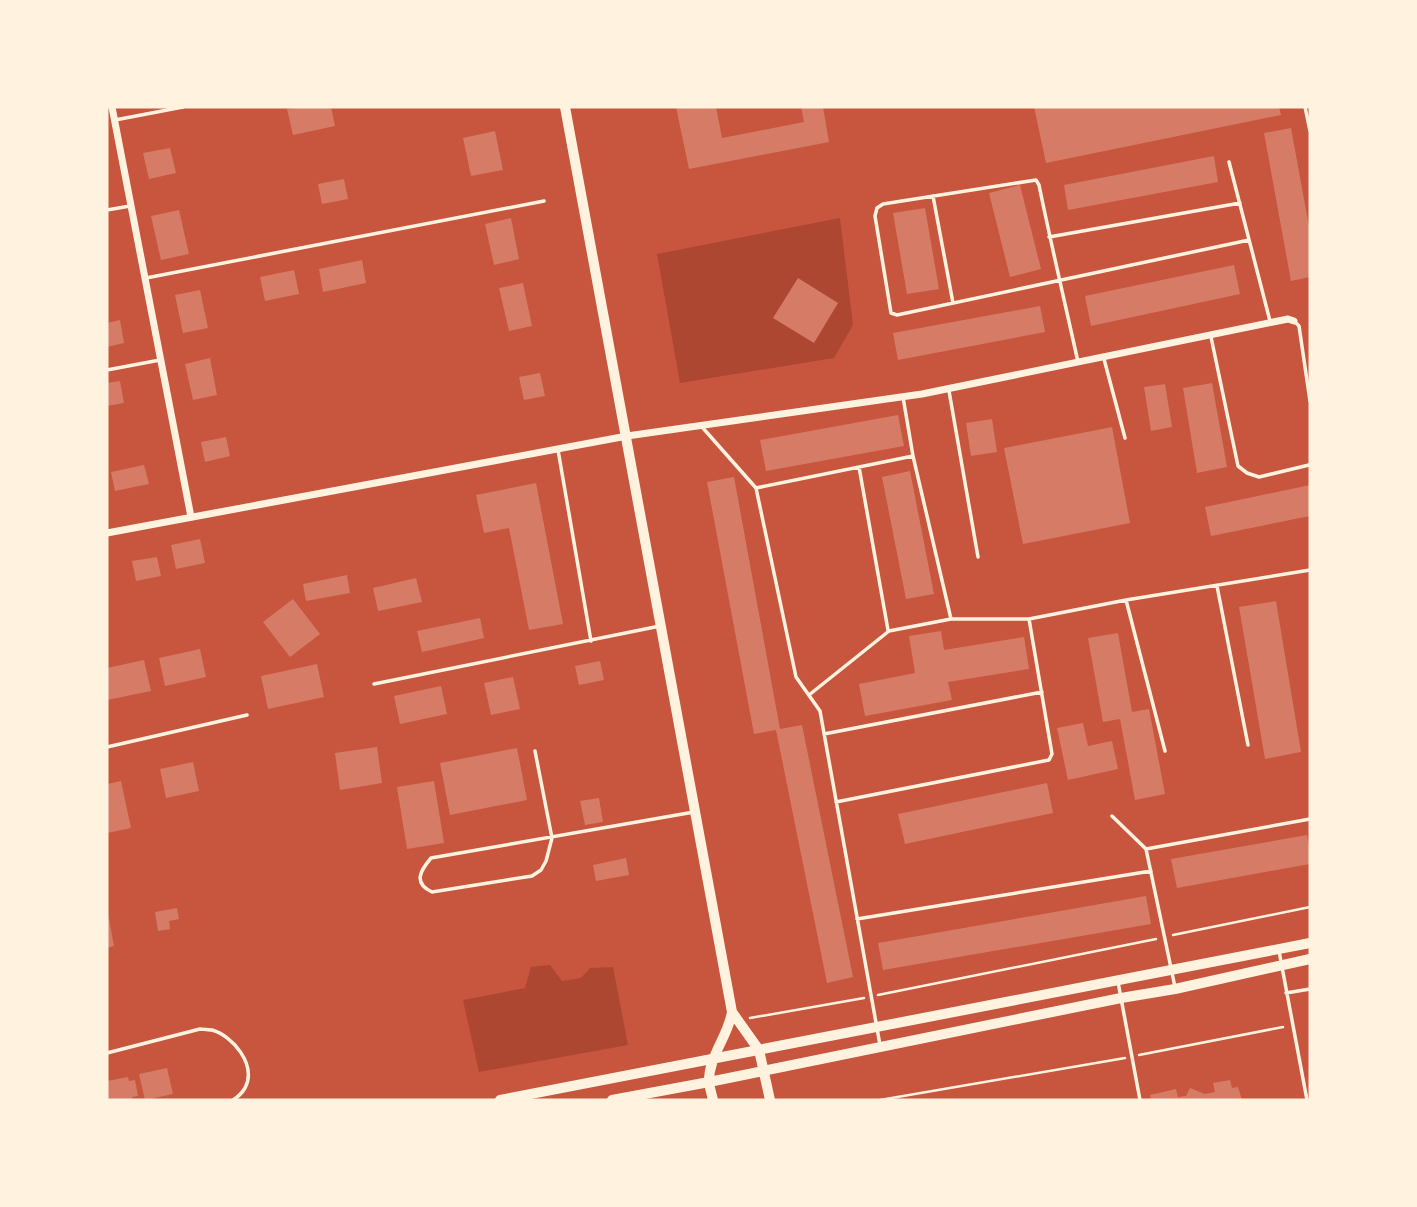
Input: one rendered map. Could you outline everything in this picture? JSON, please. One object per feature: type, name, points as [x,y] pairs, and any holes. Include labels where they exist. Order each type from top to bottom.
[{"type":"main road","points":[[565,107],[736,1016],[758,1049],[770,1100]]},
{"type":"main road","points":[[500,1100],[1310,943]]},
{"type":"main road","points":[[612,1100],[1175,989],[1310,959]]},
{"type":"main road","points":[[713,1100],[709,1082],[713,1059],[736,1016]]},
{"type":"street","points":[[112,107],[191,517]]},
{"type":"street","points":[[107,533],[627,436],[902,397],[1288,319],[1294,321]]},
{"type":"lane","points":[[115,120],[183,107]]},
{"type":"lane","points":[[1306,107],[1310,131]]},
{"type":"lane","points":[[1229,162],[1271,323]]},
{"type":"lane","points":[[1078,362],[1060,280],[1049,237],[1039,184],[1036,180],[883,204],[877,208],[891,313],[897,314],[953,303],[1060,280],[1249,240]]},
{"type":"lane","points":[[933,196],[953,303]]},
{"type":"lane","points":[[146,278],[544,201]]},
{"type":"lane","points":[[1049,237],[1240,204]]},
{"type":"lane","points":[[107,210],[132,205]]},
{"type":"lane","points":[[1294,321],[1299,326],[1310,401]]},
{"type":"lane","points":[[1210,335],[1238,466],[1259,477],[1310,464]]},
{"type":"lane","points":[[1104,357],[1125,438]]},
{"type":"lane","points":[[107,370],[162,359]]},
{"type":"lane","points":[[949,388],[978,557]]},
{"type":"lane","points":[[902,397],[951,619]]},
{"type":"lane","points":[[701,426],[757,488],[796,677],[820,711],[880,1047]]},
{"type":"lane","points":[[558,449],[591,641]]},
{"type":"lane","points":[[757,488],[913,456]]},
{"type":"lane","points":[[859,467],[888,631]]},
{"type":"lane","points":[[809,695],[888,631],[951,619],[1029,619],[1310,569]]},
{"type":"lane","points":[[1217,585],[1248,745]]},
{"type":"lane","points":[[1126,600],[1165,751]]},
{"type":"lane","points":[[836,802],[1049,760],[1052,754],[1029,619]]},
{"type":"lane","points":[[374,684],[662,625]]},
{"type":"lane","points":[[824,734],[1042,692]]},
{"type":"lane","points":[[107,747],[247,715]]},
{"type":"lane","points":[[535,751],[552,838],[541,870],[532,876],[432,892],[424,888],[420,880],[421,869],[431,858],[552,838],[696,812]]},
{"type":"lane","points":[[1112,816],[1146,849],[1175,989]]},
{"type":"lane","points":[[1146,849],[1310,819]]},
{"type":"lane","points":[[857,919],[1151,871]]},
{"type":"lane","points":[[1279,949],[1307,1100]]},
{"type":"lane","points":[[1118,980],[1140,1100]]},
{"type":"lane","points":[[1286,993],[1310,989]]},
{"type":"lane","points":[[107,1053],[200,1029],[211,1030],[231,1042],[244,1058],[247,1084],[233,1100]]},
{"type":"path","points":[[736,1016],[870,997],[1310,907]]},
{"type":"path","points":[[880,1100],[1132,1057],[1293,1025]]},
{"type":"shaded area","points":[[840,218],[853,325],[834,358],[680,383],[657,254]]},
{"type":"shaded area","points":[[550,965],[562,981],[581,978],[590,968],[613,967],[628,1045],[479,1072],[463,1000],[525,988],[531,967]]},
{"type":"building","points":[[331,107],[335,126],[293,135],[287,109]]},
{"type":"building","points":[[676,107],[716,107],[722,138],[804,122],[801,107],[823,107],[829,142],[689,169]]},
{"type":"building","points":[[1034,107],[1279,107],[1281,115],[1046,163]]},
{"type":"building","points":[[1291,128],[1310,232],[1310,277],[1291,281],[1264,133]]},
{"type":"building","points":[[495,131],[503,170],[471,176],[463,138]]},
{"type":"building","points":[[170,148],[176,173],[149,179],[143,153]]},
{"type":"building","points":[[1214,156],[1218,182],[1068,210],[1064,185]]},
{"type":"building","points":[[344,179],[348,199],[322,204],[318,184]]},
{"type":"building","points":[[1020,185],[1041,269],[1010,277],[989,193]]},
{"type":"building","points":[[925,208],[939,289],[907,294],[893,213]]},
{"type":"building","points":[[179,210],[189,254],[161,260],[151,216]]},
{"type":"building","points":[[511,218],[519,259],[494,265],[485,224]]},
{"type":"building","points":[[362,260],[366,283],[323,292],[319,269]]},
{"type":"building","points":[[1234,265],[1240,294],[1091,326],[1085,296]]},
{"type":"building","points":[[294,270],[299,294],[265,301],[260,277]]},
{"type":"building","points":[[798,278],[838,303],[814,343],[773,318]]},
{"type":"building","points":[[523,283],[532,326],[509,331],[499,288]]},
{"type":"building","points":[[200,290],[208,328],[183,333],[175,295]]},
{"type":"building","points":[[1040,306],[1045,332],[898,360],[893,333]]},
{"type":"building","points":[[120,320],[124,343],[107,347],[107,323]]},
{"type":"building","points":[[210,358],[217,395],[193,400],[185,364]]},
{"type":"building","points":[[540,373],[545,396],[524,400],[519,377]]},
{"type":"building","points":[[120,381],[124,403],[107,406],[107,383]]},
{"type":"building","points":[[1212,383],[1227,467],[1197,473],[1183,388]]},
{"type":"building","points":[[1165,384],[1172,427],[1151,431],[1144,387]]},
{"type":"building","points":[[898,415],[904,446],[766,471],[760,440]]},
{"type":"building","points":[[992,419],[997,452],[971,456],[966,423]]},
{"type":"building","points":[[1112,427],[1130,523],[1023,544],[1004,448]]},
{"type":"building","points":[[226,437],[230,456],[205,462],[201,442]]},
{"type":"building","points":[[144,465],[149,484],[115,491],[111,472]]},
{"type":"building","points":[[910,471],[934,594],[906,599],[882,477]]},
{"type":"building","points":[[734,477],[780,729],[802,725],[853,977],[827,983],[776,730],[754,734],[707,482]]},
{"type":"building","points":[[536,483],[563,624],[529,630],[509,528],[484,533],[476,495]]},
{"type":"building","points":[[1310,485],[1310,516],[1211,536],[1205,507]]},
{"type":"building","points":[[200,539],[205,563],[176,569],[171,545]]},
{"type":"building","points":[[157,557],[161,576],[136,581],[132,561]]},
{"type":"building","points":[[347,575],[350,593],[306,601],[303,584]]},
{"type":"building","points":[[416,578],[422,602],[378,611],[373,588]]},
{"type":"building","points":[[293,599],[320,634],[290,657],[263,622]]},
{"type":"building","points":[[1276,601],[1301,752],[1265,759],[1239,607]]},
{"type":"building","points":[[480,618],[484,638],[422,652],[417,631]]},
{"type":"building","points":[[941,631],[944,650],[1024,637],[1029,669],[948,682],[952,700],[865,716],[859,684],[915,673],[909,636]]},
{"type":"building","points":[[1118,633],[1132,712],[1149,709],[1165,794],[1135,800],[1120,719],[1103,722],[1088,638]]},
{"type":"building","points":[[200,649],[206,677],[165,686],[159,658]]},
{"type":"building","points":[[144,660],[151,691],[107,700],[107,668]]},
{"type":"building","points":[[600,661],[604,680],[579,685],[575,666]]},
{"type":"building","points":[[317,664],[324,697],[268,709],[261,676]]},
{"type":"building","points":[[513,677],[520,709],[491,715],[484,683]]},
{"type":"building","points":[[441,686],[447,714],[400,724],[394,696]]},
{"type":"building","points":[[1083,723],[1088,746],[1112,741],[1118,769],[1068,780],[1057,728]]},
{"type":"building","points":[[377,747],[382,783],[340,790],[335,753]]},
{"type":"building","points":[[517,748],[527,800],[450,815],[440,763]]},
{"type":"building","points":[[193,762],[199,791],[166,798],[160,769]]},
{"type":"building","points":[[121,781],[131,828],[107,833],[107,784]]},
{"type":"building","points":[[434,781],[444,843],[407,849],[397,787]]},
{"type":"building","points":[[1047,783],[1053,813],[905,844],[898,814]]},
{"type":"building","points":[[599,798],[603,822],[585,825],[580,801]]},
{"type":"building","points":[[1307,835],[1310,864],[1177,888],[1171,859]]},
{"type":"building","points":[[626,858],[629,875],[596,881],[593,865]]},
{"type":"building","points":[[1146,896],[1151,924],[883,970],[878,943]]},
{"type":"building","points":[[177,908],[179,919],[169,921],[170,929],[158,931],[155,912]]},
{"type":"building","points":[[107,914],[114,946],[107,948]]},
{"type":"building","points":[[167,1068],[173,1094],[145,1100],[139,1074]]},
{"type":"building","points":[[128,1077],[129,1081],[135,1080],[138,1096],[132,1097],[133,1100],[107,1100],[107,1081]]},
{"type":"building","points":[[1230,1080],[1232,1088],[1238,1087],[1242,1100],[1151,1100],[1150,1095],[1176,1089],[1178,1097],[1186,1096],[1190,1088],[1205,1094],[1215,1092],[1213,1083]]}]
